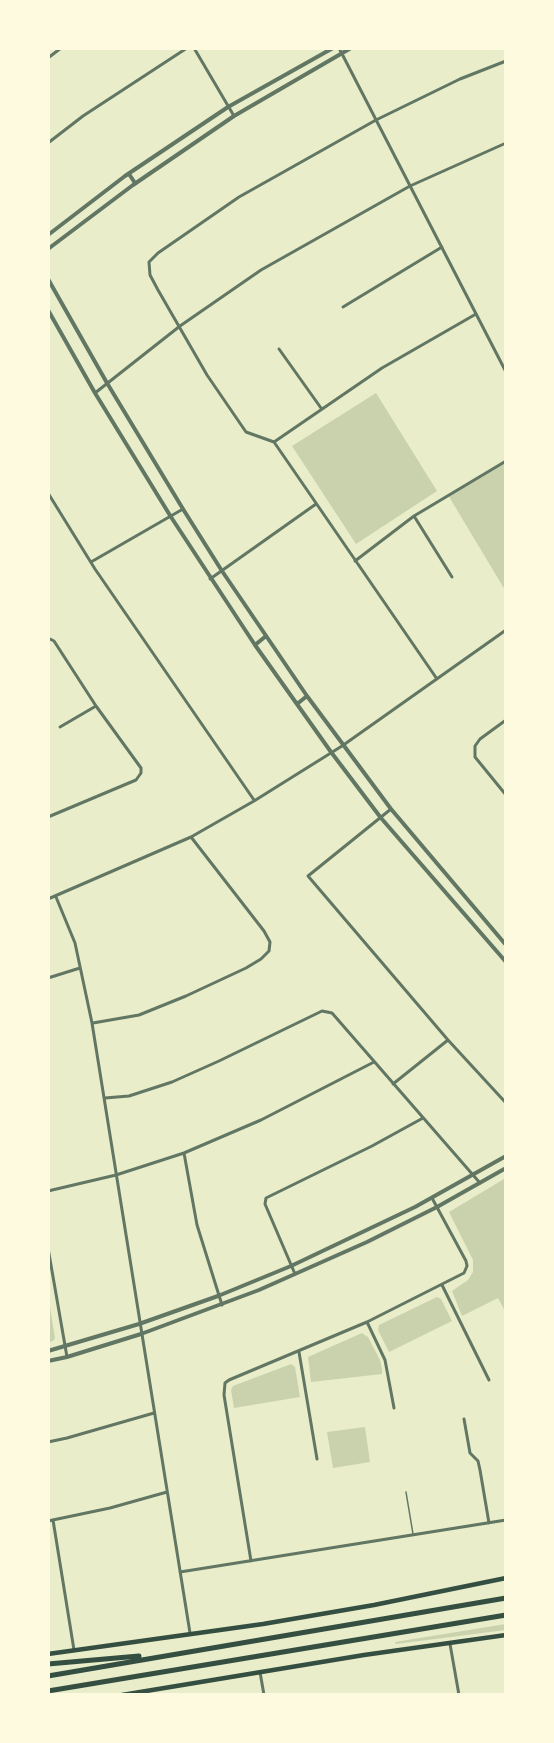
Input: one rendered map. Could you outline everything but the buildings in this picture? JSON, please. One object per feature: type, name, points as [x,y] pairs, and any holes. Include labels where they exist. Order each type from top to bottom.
[{"type":"highway","points":[[48,1676],[164,1654],[506,1598]]},
{"type":"highway","points":[[48,1691],[506,1615]]},
{"type":"highway","points":[[48,1664],[164,1654]]},
{"type":"main road","points":[[48,1654],[190,1635],[374,1605],[506,1578]]},
{"type":"main road","points":[[122,1695],[364,1655],[506,1635]]},
{"type":"street","points":[[48,58],[61,48]]},
{"type":"street","points":[[48,143],[83,116],[186,48]]},
{"type":"street","points":[[194,48],[234,116]]},
{"type":"street","points":[[48,235],[129,174],[228,107],[333,48]]},
{"type":"street","points":[[48,249],[135,183],[234,116],[340,50],[351,48]]},
{"type":"street","points":[[340,50],[505,369]]},
{"type":"street","points":[[436,679],[274,442],[246,432],[207,375],[150,275],[149,262],[158,253],[239,197],[376,120],[460,79],[506,61]]},
{"type":"street","points":[[95,393],[180,326],[261,270],[410,186],[506,143]]},
{"type":"street","points":[[129,174],[135,183]]},
{"type":"street","points":[[343,307],[442,247]]},
{"type":"street","points":[[48,279],[183,509],[307,696],[391,809],[506,945]]},
{"type":"street","points":[[48,310],[95,393],[171,517],[255,645],[381,818],[506,962]]},
{"type":"street","points":[[274,442],[382,368],[476,314]]},
{"type":"street","points":[[279,349],[321,408]]},
{"type":"street","points":[[355,561],[414,516],[506,461]]},
{"type":"street","points":[[48,493],[91,562],[254,801]]},
{"type":"street","points":[[210,579],[316,504]]},
{"type":"street","points":[[91,562],[183,509]]},
{"type":"street","points":[[414,516],[452,577]]},
{"type":"street","points":[[48,899],[190,837],[254,801],[342,746],[506,630]]},
{"type":"street","points":[[255,645],[266,636]]},
{"type":"street","points":[[48,638],[54,641],[96,706],[141,768],[141,773],[135,780],[48,817]]},
{"type":"street","points":[[297,704],[307,696]]},
{"type":"street","points":[[60,727],[96,706]]},
{"type":"street","points":[[506,720],[480,739],[475,746],[475,757],[506,795]]},
{"type":"street","points":[[391,809],[308,876],[447,1040],[506,1103]]},
{"type":"street","points":[[92,1023],[139,1015],[186,996],[246,968],[270,951],[270,942],[264,931],[190,837]]},
{"type":"street","points":[[56,897],[75,943],[92,1023],[190,1635]]},
{"type":"street","points":[[48,978],[80,968]]},
{"type":"street","points":[[105,1098],[129,1096],[172,1082],[322,1011],[332,1013],[480,1183]]},
{"type":"street","points":[[393,1084],[447,1040]]},
{"type":"street","points":[[48,1191],[116,1175],[184,1153],[261,1120],[374,1062]]},
{"type":"street","points":[[295,1275],[265,1204],[266,1198],[423,1118]]},
{"type":"street","points":[[184,1153],[196,1225],[222,1305]]},
{"type":"street","points":[[48,1351],[139,1324],[218,1296],[291,1266],[432,1198],[506,1156]]},
{"type":"street","points":[[48,1361],[141,1334],[222,1305],[295,1275],[437,1207],[506,1168]]},
{"type":"street","points":[[251,1561],[224,1388],[229,1380],[367,1322],[464,1273],[467,1266],[432,1198]]},
{"type":"street","points":[[48,1248],[67,1357]]},
{"type":"street","points":[[442,1285],[489,1380]]},
{"type":"street","points":[[367,1322],[385,1360],[393,1408]]},
{"type":"street","points":[[299,1352],[317,1458]]},
{"type":"street","points":[[48,1442],[154,1413]]},
{"type":"street","points":[[464,1419],[470,1452],[480,1470],[489,1523]]},
{"type":"street","points":[[74,1650],[50,1521],[110,1508],[167,1492]]},
{"type":"street","points":[[180,1572],[506,1520]]},
{"type":"street","points":[[450,1644],[459,1695]]},
{"type":"street","points":[[260,1672],[264,1695]]},
{"type":"lane","points":[[406,1492],[413,1534]]},
{"type":"green space","points":[[376,393],[437,491],[356,544],[292,446]]},
{"type":"green space","points":[[506,461],[506,589],[505,590],[448,495]]},
{"type":"green space","points":[[504,1179],[506,1181],[506,1313],[498,1298],[462,1316],[452,1291],[468,1280],[473,1272],[473,1260],[449,1212]]},
{"type":"green space","points":[[48,1295],[55,1338],[48,1342]]},
{"type":"green space","points":[[437,1297],[441,1299],[452,1321],[389,1352],[378,1330],[379,1325]]},
{"type":"green space","points":[[362,1333],[368,1337],[380,1360],[382,1374],[311,1382],[308,1357]]},
{"type":"green space","points":[[291,1364],[295,1367],[300,1397],[234,1408],[231,1390],[233,1386]]},
{"type":"green space","points":[[365,1427],[370,1462],[333,1468],[327,1432]]},
{"type":"green space","points":[[506,1624],[506,1630],[396,1644],[395,1642]]}]
